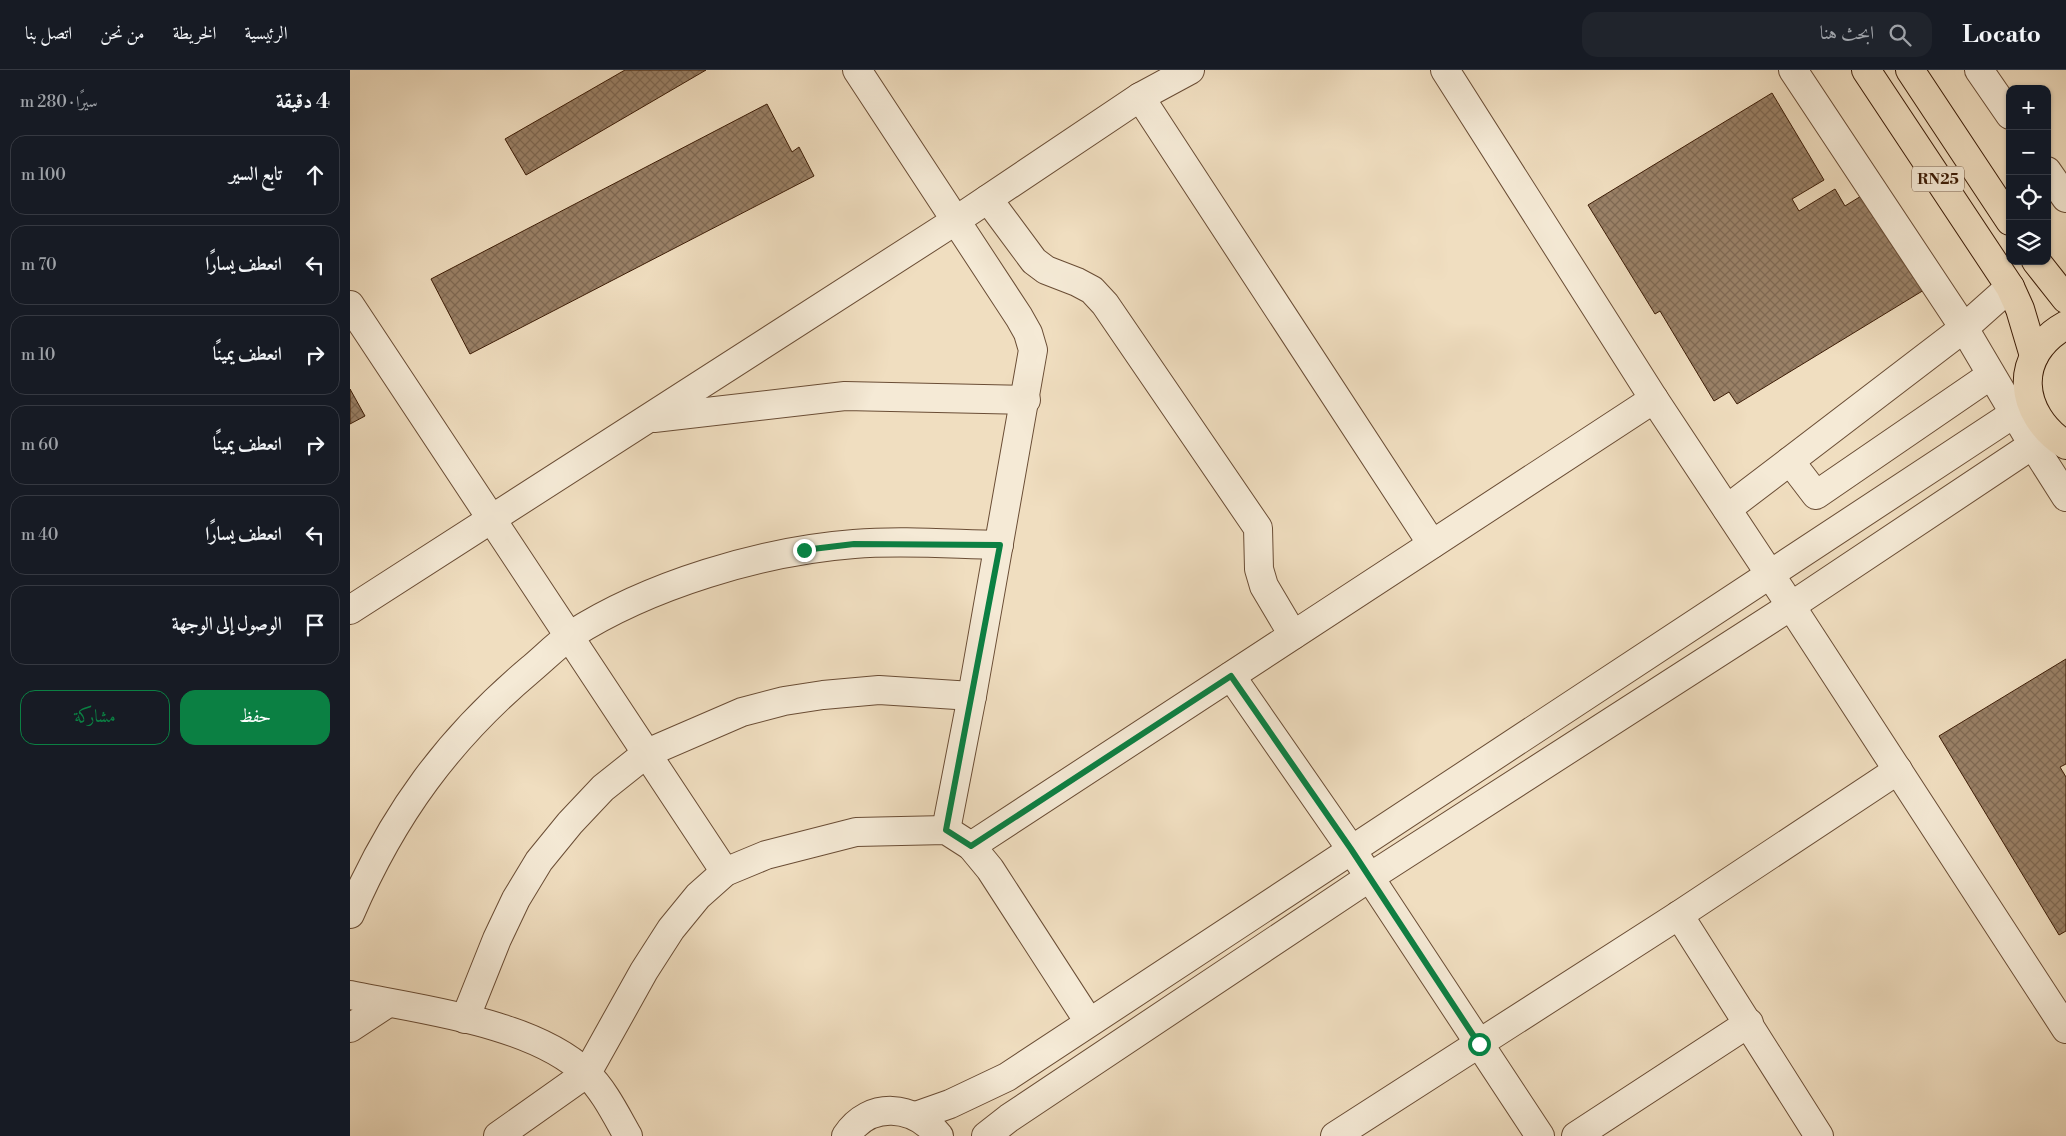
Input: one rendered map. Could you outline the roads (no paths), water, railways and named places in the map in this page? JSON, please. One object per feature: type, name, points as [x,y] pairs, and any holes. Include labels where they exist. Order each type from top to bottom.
[{"type":"main road","name":"RN25","points":[[1866,70],[2010,287],[2020,309],[2034,356]]},
{"type":"main road","name":"RN25","points":[[1910,70],[2009,220]]},
{"type":"main road","points":[[2039,265],[2066,299]]},
{"type":"main road","name":"RN25","points":[[2049,441],[2041,424],[2022,408],[2034,356],[2047,339],[2066,325]]},
{"type":"street","points":[[857,70],[1028,333],[1033,350],[1000,545],[946,830]]},
{"type":"street","points":[[350,610],[955,221],[1140,97],[1190,70]]},
{"type":"street","points":[[1445,70],[1654,399],[2066,1029]]},
{"type":"street","points":[[916,1116],[950,1104],[1007,1077],[2022,408],[1991,375],[1964,328],[1793,70]]},
{"type":"street","points":[[1979,70],[2006,109]]},
{"type":"street","points":[[1140,97],[1432,544]]},
{"type":"street","points":[[2050,175],[2066,198]]},
{"type":"street","points":[[988,199],[1034,261],[1046,270],[1092,290],[1105,304],[1258,528],[1259,569],[1264,586],[1293,635]]},
{"type":"street","points":[[1727,509],[1964,328],[2010,287]]},
{"type":"street","points":[[350,305],[725,872]]},
{"type":"street","points":[[1790,461],[1816,495],[1991,375]]},
{"type":"street","points":[[648,419],[845,396],[1026,400]]},
{"type":"street","points":[[971,846],[1654,399]]},
{"type":"street","points":[[986,1136],[1009,1118],[1370,877],[2049,441],[2066,497]]},
{"type":"street","points":[[350,914],[370,867],[400,813],[427,776],[465,732],[512,685],[570,636],[616,610],[662,589],[764,559],[854,544],[1000,545]]},
{"type":"street","points":[[1231,676],[1370,877],[1540,1136]]},
{"type":"street","points":[[465,1019],[497,939],[516,899],[539,861],[570,823],[603,788],[647,753],[742,712],[794,700],[878,690],[972,696]]},
{"type":"street","points":[[1335,1136],[1679,915],[1898,770]]},
{"type":"street","points":[[498,1136],[587,1074],[644,971],[671,930],[698,896],[725,872],[766,855],[856,832],[946,830],[971,846],[990,869],[1089,1022]]},
{"type":"street","points":[[1679,915],[1749,1023],[1814,1134]]},
{"type":"street","points":[[350,995],[465,1019],[531,1038],[563,1055],[587,1074],[602,1093],[628,1136]]},
{"type":"street","points":[[350,1028],[388,1003]]},
{"type":"street","points":[[1576,1136],[1749,1023]]},
{"type":"street","points":[[846,1136],[864,1118],[881,1111],[899,1110],[916,1116],[939,1136]]}]
